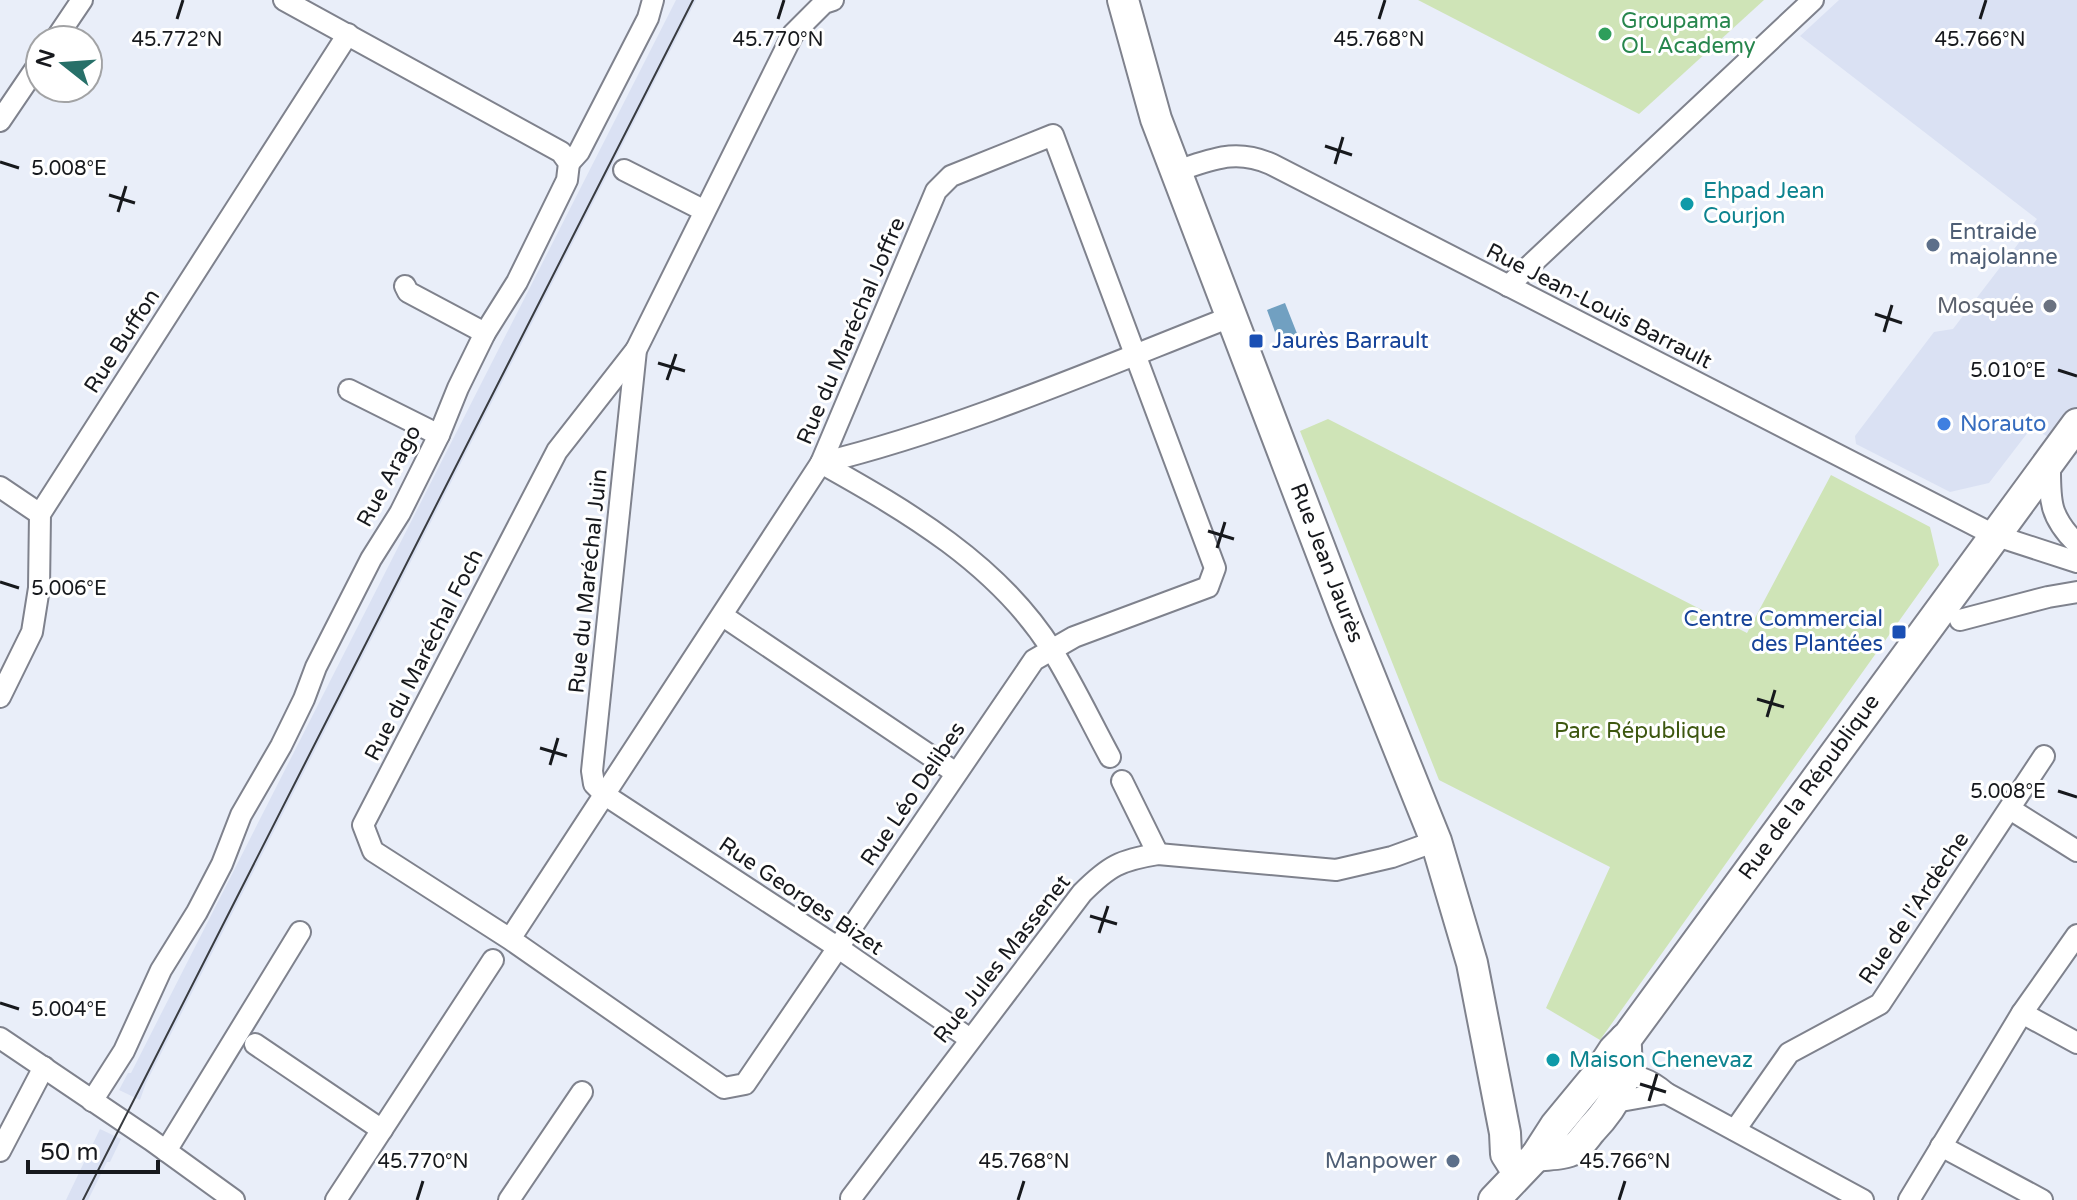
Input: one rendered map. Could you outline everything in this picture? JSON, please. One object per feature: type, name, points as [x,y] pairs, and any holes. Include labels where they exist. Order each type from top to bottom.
[{"type":"main road","name":"Rue Jean Jaurès","points":[[1123,0],[1156,119],[1346,617],[1436,841],[1472,963],[1505,1133],[1520,1139],[1527,1164]]},
{"type":"main road","name":"Rue de la République","points":[[1994,535],[2051,434],[2077,401]]},
{"type":"main road","name":"Rue de la République","points":[[1566,1136],[1615,1102],[1612,1074],[1628,1057],[1625,1039],[2077,424]]},
{"type":"main road","points":[[1494,1200],[1527,1164],[1558,1154],[1566,1136],[1612,1074]]},
{"type":"street","points":[[66,24],[82,0]]},
{"type":"street","points":[[284,0],[561,152],[569,163]]},
{"type":"street","name":"Rue Arago","points":[[92,1101],[124,1051],[161,970],[222,864],[241,815],[304,699],[323,653],[371,559],[400,513],[485,333],[517,282],[567,180],[569,163],[579,152],[648,18],[653,0]]},
{"type":"street","name":"Rue du Maréchal Juin","points":[[605,795],[594,784],[592,771],[636,350],[793,34],[824,3],[833,0]]},
{"type":"street","points":[[1508,286],[1813,0]]},
{"type":"street","name":"Rue Buffon","points":[[40,514],[348,34]]},
{"type":"street","points":[[0,121],[24,86]]},
{"type":"street","name":"Rue du Maréchal Joffre","points":[[605,795],[821,463],[936,191],[951,176],[1053,135],[1134,356]]},
{"type":"street","name":"Rue Jean-Louis Barrault","points":[[1176,171],[1230,156],[1257,158],[1994,535],[2077,562]]},
{"type":"street","points":[[624,170],[703,210]]},
{"type":"street","points":[[405,286],[408,292],[485,333]]},
{"type":"street","points":[[821,463],[883,448],[1134,356],[1233,316]]},
{"type":"street","name":"Rue du Maréchal Foch","points":[[510,939],[373,851],[363,825],[557,451],[636,350]]},
{"type":"street","name":"Rue Léo Delibes","points":[[510,939],[724,1088],[745,1084],[1034,660],[1074,637],[1208,587],[1215,568],[1134,356]]},
{"type":"street","points":[[349,390],[439,435]]},
{"type":"street","points":[[2050,460],[2049,498],[2055,518],[2077,544]]},
{"type":"street","points":[[821,463],[923,522],[1006,591],[1051,648],[1110,757]]},
{"type":"street","points":[[0,487],[40,514],[39,588],[32,632],[0,697]]},
{"type":"street","points":[[1960,620],[2077,592]]},
{"type":"street","points":[[723,616],[956,773]]},
{"type":"street","name":"Rue de l'Ardèche","points":[[1735,1130],[1789,1053],[1880,1004],[2044,756]]},
{"type":"street","points":[[1122,781],[1158,854]]},
{"type":"street","points":[[510,939],[605,795]]},
{"type":"street","name":"Rue Georges Bizet","points":[[605,795],[837,947],[970,1039]]},
{"type":"street","points":[[2010,809],[2077,851]]},
{"type":"street","name":"Rue Jules Massenet","points":[[851,1198],[1082,893],[1105,870],[1131,858],[1158,854],[1336,870],[1392,857],[1436,841]]},
{"type":"street","points":[[166,1151],[300,932]]},
{"type":"street","points":[[1909,1200],[2022,1013],[2077,935]]},
{"type":"street","points":[[336,1200],[493,960]]},
{"type":"street","points":[[2022,1013],[2077,1043]]},
{"type":"street","points":[[0,1038],[234,1200]]},
{"type":"street","points":[[255,1044],[382,1130]]},
{"type":"street","points":[[0,1151],[44,1067]]},
{"type":"street","points":[[1612,1074],[1653,1081],[1666,1093],[1863,1200]]},
{"type":"street","points":[[509,1200],[582,1092]]},
{"type":"street","points":[[1615,1102],[1666,1093]]},
{"type":"street","points":[[1941,1146],[2042,1200]]},
{"type":"shaded area","points":[[676,0],[696,0],[140,1100],[119,1090],[128,1073],[131,1073]]},
{"type":"shaded area","points":[[1839,0],[2077,0],[2077,455],[2032,427],[1989,483],[1950,492],[1856,444],[1855,436],[1934,332],[1953,329],[2037,219],[1800,36]]},
{"type":"shaded area","points":[[100,1129],[121,1139],[110,1162],[107,1162],[88,1200],[66,1200]]},
{"type":"green space","name":"Groupama OL Academy","points":[[1418,0],[1764,0],[1639,114]]},
{"type":"green space","name":"Parc République","points":[[1328,419],[1747,633],[1831,475],[1930,527],[1939,565],[1600,1040],[1546,1008],[1610,867],[1439,780],[1300,431]]},
{"type":"water","points":[[1285,303],[1298,336],[1279,343],[1267,310]]},
{"type":"tram line","points":[[83,1200],[693,0]]},
{"type":"place","name":"Groupama OL Academy","points":[[1605,34]]},
{"type":"place","name":"Ehpad Jean Courjon","points":[[1687,204]]},
{"type":"place","name":"Entraide majolanne","points":[[1933,245]]},
{"type":"place","name":"Mosquée","points":[[2050,306]]},
{"type":"place","name":"Jaurès Barrault","points":[[1256,341]]},
{"type":"place","name":"Norauto","points":[[1944,424]]},
{"type":"place","name":"Centre Commercial des Plantées","points":[[1899,632]]},
{"type":"place","name":"Maison Chenevaz","points":[[1553,1060]]},
{"type":"place","name":"Manpower","points":[[1453,1161]]}]
